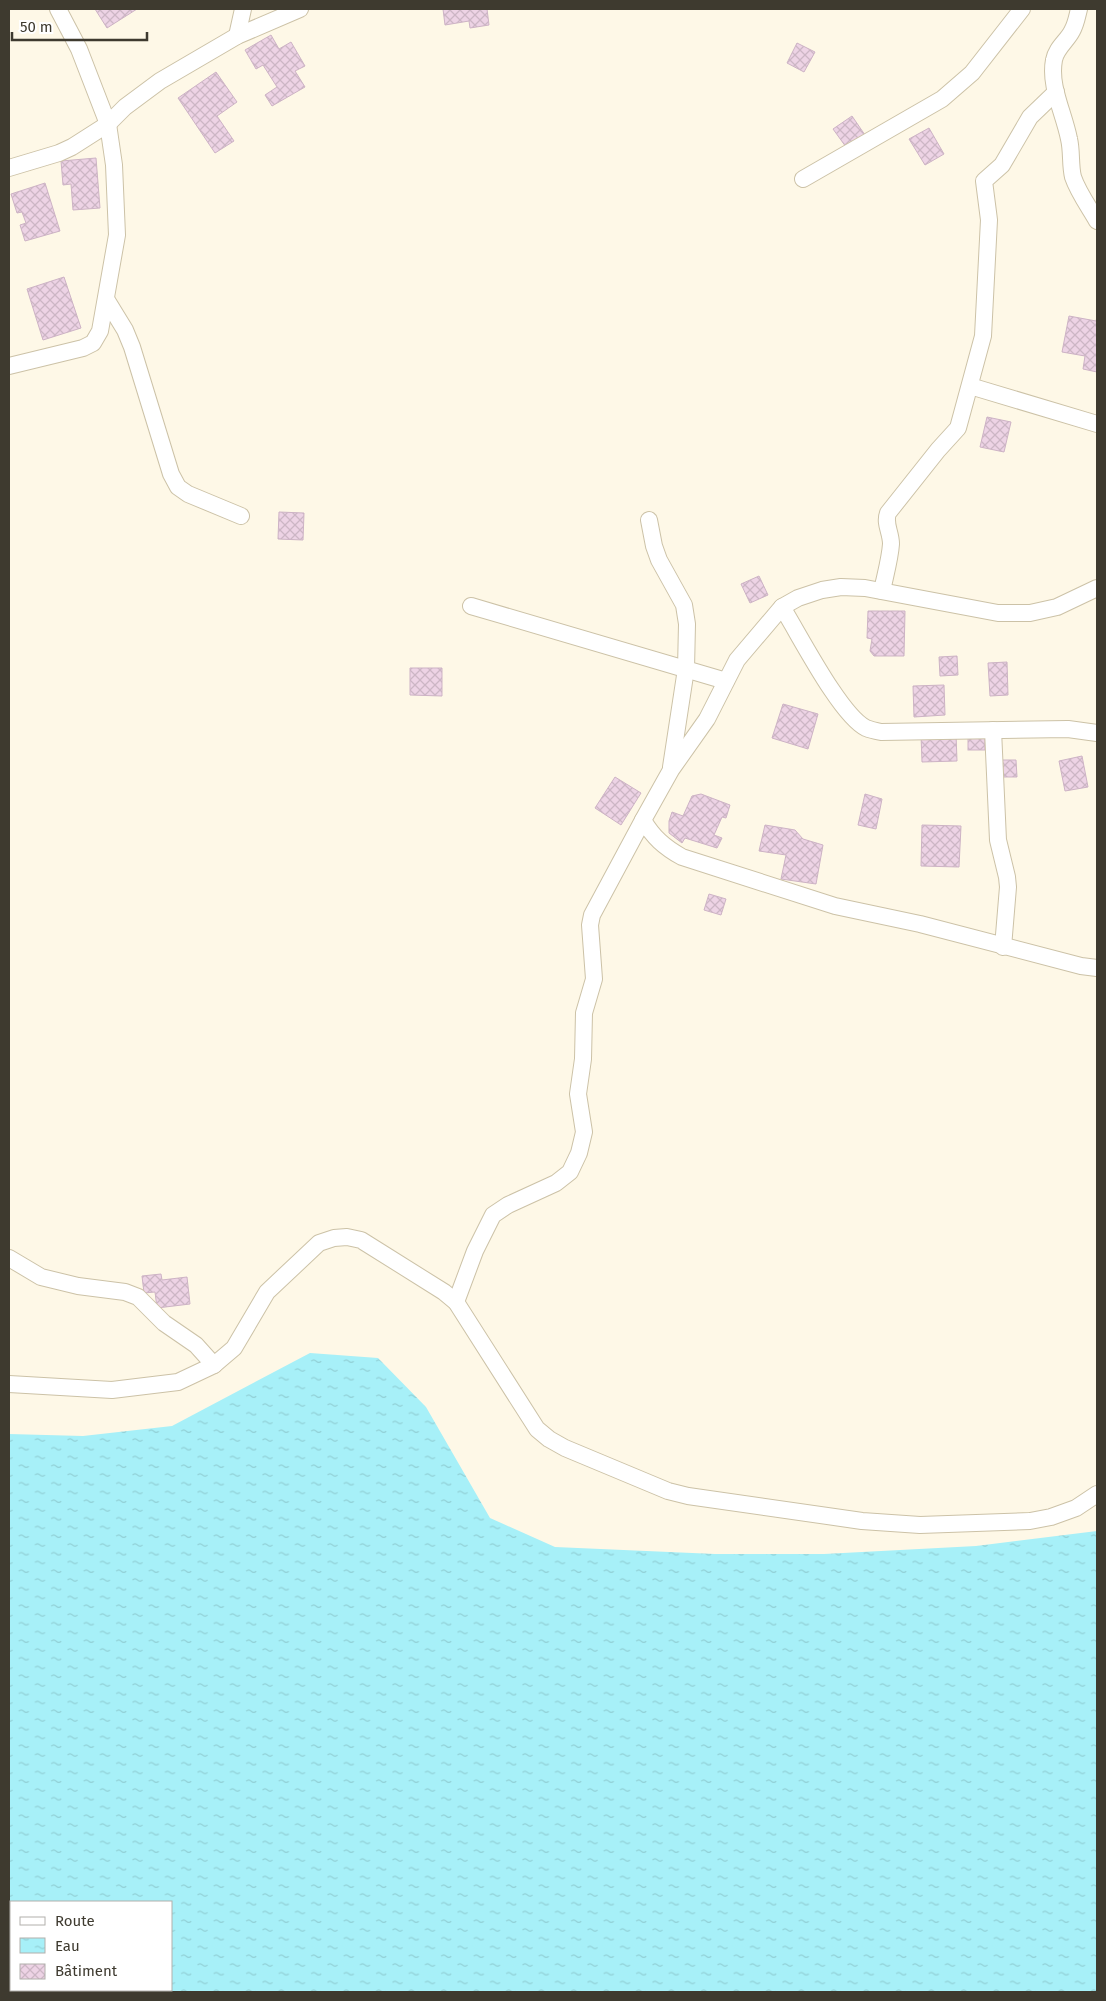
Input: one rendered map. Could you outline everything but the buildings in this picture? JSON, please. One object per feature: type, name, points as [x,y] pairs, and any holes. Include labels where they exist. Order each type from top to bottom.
[{"type":"street","points":[[9,366],[70,351],[93,343],[100,331],[118,234],[114,165],[108,124],[79,49],[58,9]]},
{"type":"street","points":[[237,36],[243,9]]},
{"type":"street","points":[[9,168],[59,153],[108,124],[139,95],[237,36],[300,9]]},
{"type":"street","points":[[803,179],[942,99],[972,73],[1022,9]]},
{"type":"street","points":[[1078,9],[1076,24],[1054,58],[1053,71],[1056,92],[1070,140],[1073,176],[1078,190],[1097,221]]},
{"type":"street","points":[[882,591],[891,541],[886,520],[888,513],[958,428],[983,336],[989,220],[984,181],[1002,165],[1030,117],[1056,92]]},
{"type":"street","points":[[106,298],[125,330],[132,347],[171,474],[178,487],[188,494],[241,516]]},
{"type":"street","points":[[970,386],[1097,424]]},
{"type":"street","points":[[649,520],[659,560],[684,605],[688,642],[686,669],[671,770]]},
{"type":"street","points":[[456,1302],[475,1251],[493,1215],[508,1205],[556,1183],[570,1172],[579,1153],[584,1132],[578,1094],[584,1050],[584,1013],[594,979],[590,925],[592,915],[671,770],[707,719],[736,660],[745,648],[782,607],[798,598],[822,590],[841,587],[865,588],[998,613],[1030,613],[1057,607],[1097,588]]},
{"type":"street","points":[[471,606],[726,681]]},
{"type":"street","points":[[782,607],[831,689],[850,715],[866,727],[881,732],[1068,729],[1097,733]]},
{"type":"street","points":[[993,730],[998,840],[1008,887],[1003,947]]},
{"type":"street","points":[[643,820],[652,835],[682,857],[835,906],[920,924],[1003,947],[1081,966],[1097,968]]},
{"type":"street","points":[[9,1384],[102,1390],[146,1387],[178,1382],[214,1365],[234,1348],[267,1292],[319,1243],[334,1238],[347,1237],[361,1240],[444,1292],[456,1302],[537,1429],[549,1439],[565,1448],[668,1491],[726,1503],[862,1521],[920,1525],[1030,1521],[1051,1517],[1076,1508],[1097,1494]]},
{"type":"street","points":[[9,1258],[41,1277],[78,1286],[125,1292],[138,1297],[164,1324],[196,1346],[214,1365]]},
{"type":"water","points":[[310,1353],[378,1358],[426,1407],[490,1518],[555,1547],[715,1554],[824,1554],[976,1546],[1097,1531],[1097,1992],[9,1992],[9,1434],[83,1436],[172,1426]]}]
